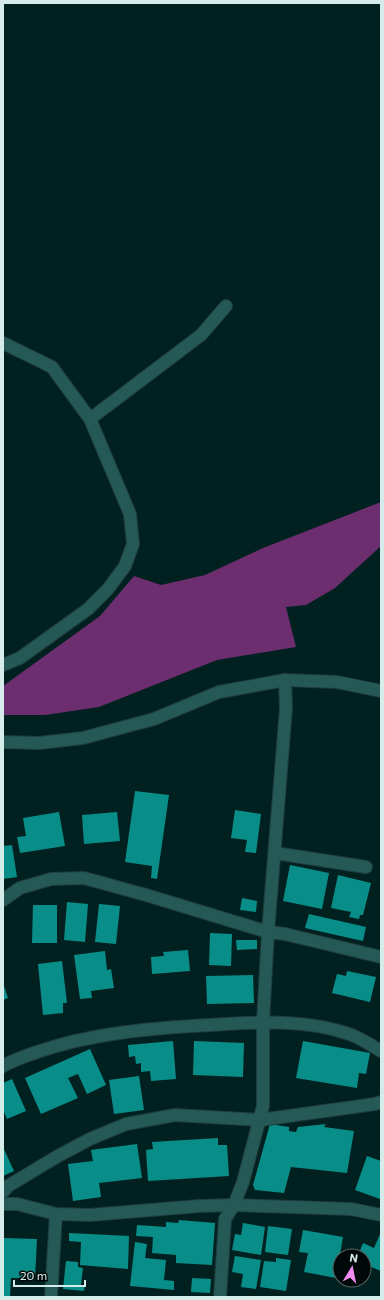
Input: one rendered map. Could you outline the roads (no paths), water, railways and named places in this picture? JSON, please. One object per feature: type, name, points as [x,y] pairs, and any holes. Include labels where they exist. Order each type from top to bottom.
[{"type":"street","points":[[90,419],[201,335],[226,306]]},
{"type":"street","points":[[3,343],[52,367],[90,419],[130,514],[133,544],[125,566],[108,589],[88,609],[20,658],[3,665]]},
{"type":"street","points":[[220,1297],[225,1220],[234,1205],[243,1182],[263,1106],[263,1022],[268,932],[286,708],[286,680]]},
{"type":"street","points":[[3,742],[39,743],[83,738],[154,719],[219,692],[286,680],[337,682],[381,691]]},
{"type":"street","points":[[275,853],[366,867]]},
{"type":"street","points":[[3,900],[20,888],[51,879],[84,878],[268,932],[285,934],[381,957]]},
{"type":"street","points":[[3,1066],[12,1061],[49,1048],[91,1037],[172,1027],[263,1022],[303,1024],[332,1029],[348,1033],[381,1051]]},
{"type":"street","points":[[3,1192],[8,1186],[58,1156],[90,1139],[126,1124],[175,1115],[260,1120],[381,1102]]},
{"type":"street","points":[[3,1204],[17,1204],[56,1214],[90,1215],[199,1206],[234,1205],[351,1209],[381,1216]]},
{"type":"street","points":[[51,1297],[56,1214]]}]
